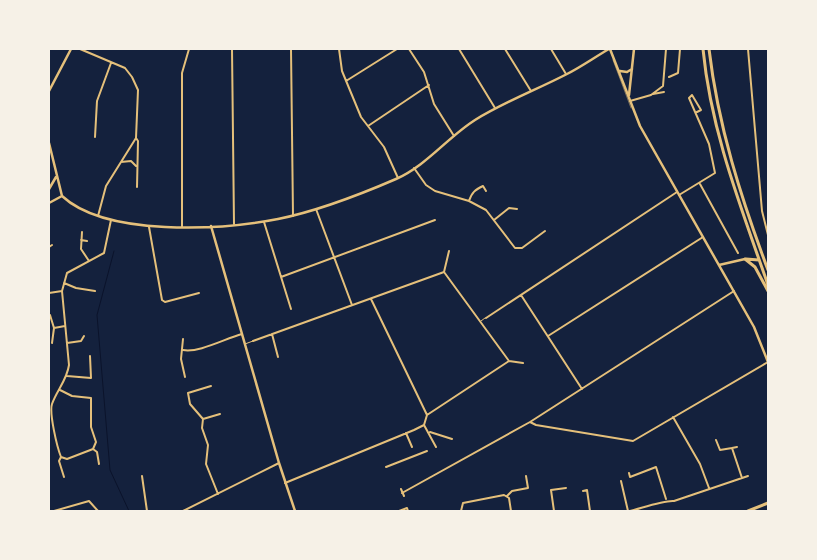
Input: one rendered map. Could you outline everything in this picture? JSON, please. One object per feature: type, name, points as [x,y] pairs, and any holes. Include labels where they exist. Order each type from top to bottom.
[{"type":"main road","points":[[703,49],[716,128],[733,189],[768,285]]},
{"type":"main road","points":[[709,49],[722,125],[737,185],[768,270]]},
{"type":"main road","points":[[745,259],[759,260],[767,265]]},
{"type":"main road","points":[[745,259],[755,267],[768,291]]},
{"type":"main road","points":[[748,511],[768,503]]},
{"type":"street","points":[[49,91],[71,49]]},
{"type":"street","points":[[80,49],[112,62],[129,72],[138,90],[136,138],[137,187]]},
{"type":"street","points":[[182,227],[182,73],[189,49]]},
{"type":"street","points":[[232,49],[234,224]]},
{"type":"street","points":[[291,49],[293,216]]},
{"type":"street","points":[[339,49],[346,81],[361,117],[384,146],[398,178]]},
{"type":"street","points":[[346,81],[396,49]]},
{"type":"street","points":[[409,49],[424,72],[434,104],[454,136]]},
{"type":"street","points":[[459,49],[495,108]]},
{"type":"street","points":[[505,49],[531,91]]},
{"type":"street","points":[[551,49],[566,74]]},
{"type":"street","points":[[49,143],[62,196],[75,208],[111,220],[149,227],[211,226],[264,222],[293,216],[398,178],[495,108],[566,74],[610,49],[631,108],[754,327],[768,362],[633,441],[536,425],[530,422]]},
{"type":"street","points":[[629,99],[634,49]]},
{"type":"street","points":[[651,95],[663,86],[666,49]]},
{"type":"street","points":[[669,77],[678,73],[680,49]]},
{"type":"street","points":[[748,49],[762,211],[768,236]]},
{"type":"street","points":[[95,137],[97,102],[112,62]]},
{"type":"street","points":[[619,70],[627,72],[632,69]]},
{"type":"street","points":[[368,126],[429,84]]},
{"type":"street","points":[[629,99],[664,92]]},
{"type":"street","points":[[651,95],[653,99]]},
{"type":"street","points":[[482,320],[678,193],[700,184],[714,173],[709,144],[697,112],[689,98],[692,95],[700,110],[697,112]]},
{"type":"street","points":[[98,216],[106,186],[136,138]]},
{"type":"street","points":[[121,162],[131,161],[137,168]]},
{"type":"street","points":[[414,168],[426,185],[435,191],[469,200],[486,210],[515,248],[522,248],[545,231]]},
{"type":"street","points":[[49,189],[56,176]]},
{"type":"street","points":[[700,184],[738,253]]},
{"type":"street","points":[[469,200],[472,192],[477,189],[483,186],[486,191]]},
{"type":"street","points":[[49,203],[62,196]]},
{"type":"street","points":[[316,208],[352,305]]},
{"type":"street","points":[[494,220],[510,208],[517,209]]},
{"type":"street","points":[[64,477],[53,437],[54,422],[51,406],[67,376],[63,283],[67,273],[104,252],[111,220]]},
{"type":"street","points":[[281,277],[435,220]]},
{"type":"street","points":[[264,222],[291,309]]},
{"type":"street","points":[[211,226],[279,463],[295,511]]},
{"type":"street","points":[[149,227],[162,300],[165,302],[199,293]]},
{"type":"street","points":[[82,232],[82,249],[89,261]]},
{"type":"street","points":[[548,336],[703,237]]},
{"type":"street","points":[[81,240],[87,241]]},
{"type":"street","points":[[444,272],[449,252]]},
{"type":"street","points":[[720,265],[745,259]]},
{"type":"street","points":[[246,344],[444,272]]},
{"type":"street","points":[[444,272],[482,320],[509,361]]},
{"type":"street","points":[[63,283],[76,288],[95,291]]},
{"type":"street","points":[[49,293],[62,291]]},
{"type":"street","points":[[402,493],[530,422],[734,291]]},
{"type":"street","points":[[521,295],[582,389]]},
{"type":"street","points":[[371,299],[426,415],[424,425],[436,447]]},
{"type":"street","points":[[50,315],[54,328],[52,343]]},
{"type":"street","points":[[54,328],[65,326]]},
{"type":"street","points":[[183,350],[198,351],[214,342],[242,334]]},
{"type":"street","points":[[272,334],[278,357]]},
{"type":"street","points":[[67,343],[80,341],[84,336]]},
{"type":"street","points":[[183,339],[181,359],[185,377]]},
{"type":"street","points":[[67,376],[90,378],[90,356]]},
{"type":"street","points":[[426,415],[509,361],[523,363]]},
{"type":"street","points":[[211,386],[188,393],[190,404],[203,419],[202,428],[208,445],[206,464],[218,494]]},
{"type":"street","points":[[60,390],[72,396],[91,398],[91,427],[96,442],[93,449],[67,459],[60,457]]},
{"type":"street","points":[[203,419],[220,414]]},
{"type":"street","points":[[673,417],[700,464],[709,489]]},
{"type":"street","points":[[285,483],[424,425]]},
{"type":"street","points":[[429,432],[452,439]]},
{"type":"street","points":[[406,433],[412,447]]},
{"type":"street","points":[[716,440],[720,450],[737,446]]},
{"type":"street","points":[[732,448],[742,478]]},
{"type":"street","points":[[93,449],[97,452],[99,464]]},
{"type":"street","points":[[386,467],[427,450]]},
{"type":"street","points":[[183,511],[279,463]]},
{"type":"street","points":[[629,473],[630,477],[656,467],[666,500]]},
{"type":"street","points":[[142,476],[146,511]]},
{"type":"street","points":[[461,511],[463,503],[507,496],[512,491],[528,488],[526,476]]},
{"type":"street","points":[[622,481],[628,511],[656,505],[666,500],[674,501],[748,476]]},
{"type":"street","points":[[622,485],[627,484]]},
{"type":"street","points":[[586,486],[590,511]]},
{"type":"street","points":[[554,511],[551,490],[566,488]]},
{"type":"street","points":[[401,489],[404,496]]},
{"type":"street","points":[[583,491],[587,490]]},
{"type":"street","points":[[507,496],[511,511]]},
{"type":"street","points":[[54,511],[89,501],[98,511]]},
{"type":"street","points":[[399,511],[408,510]]},
{"type":"lane","points":[[610,49],[631,108]]},
{"type":"waterway","points":[[114,251],[97,315],[110,470],[129,511]]}]
